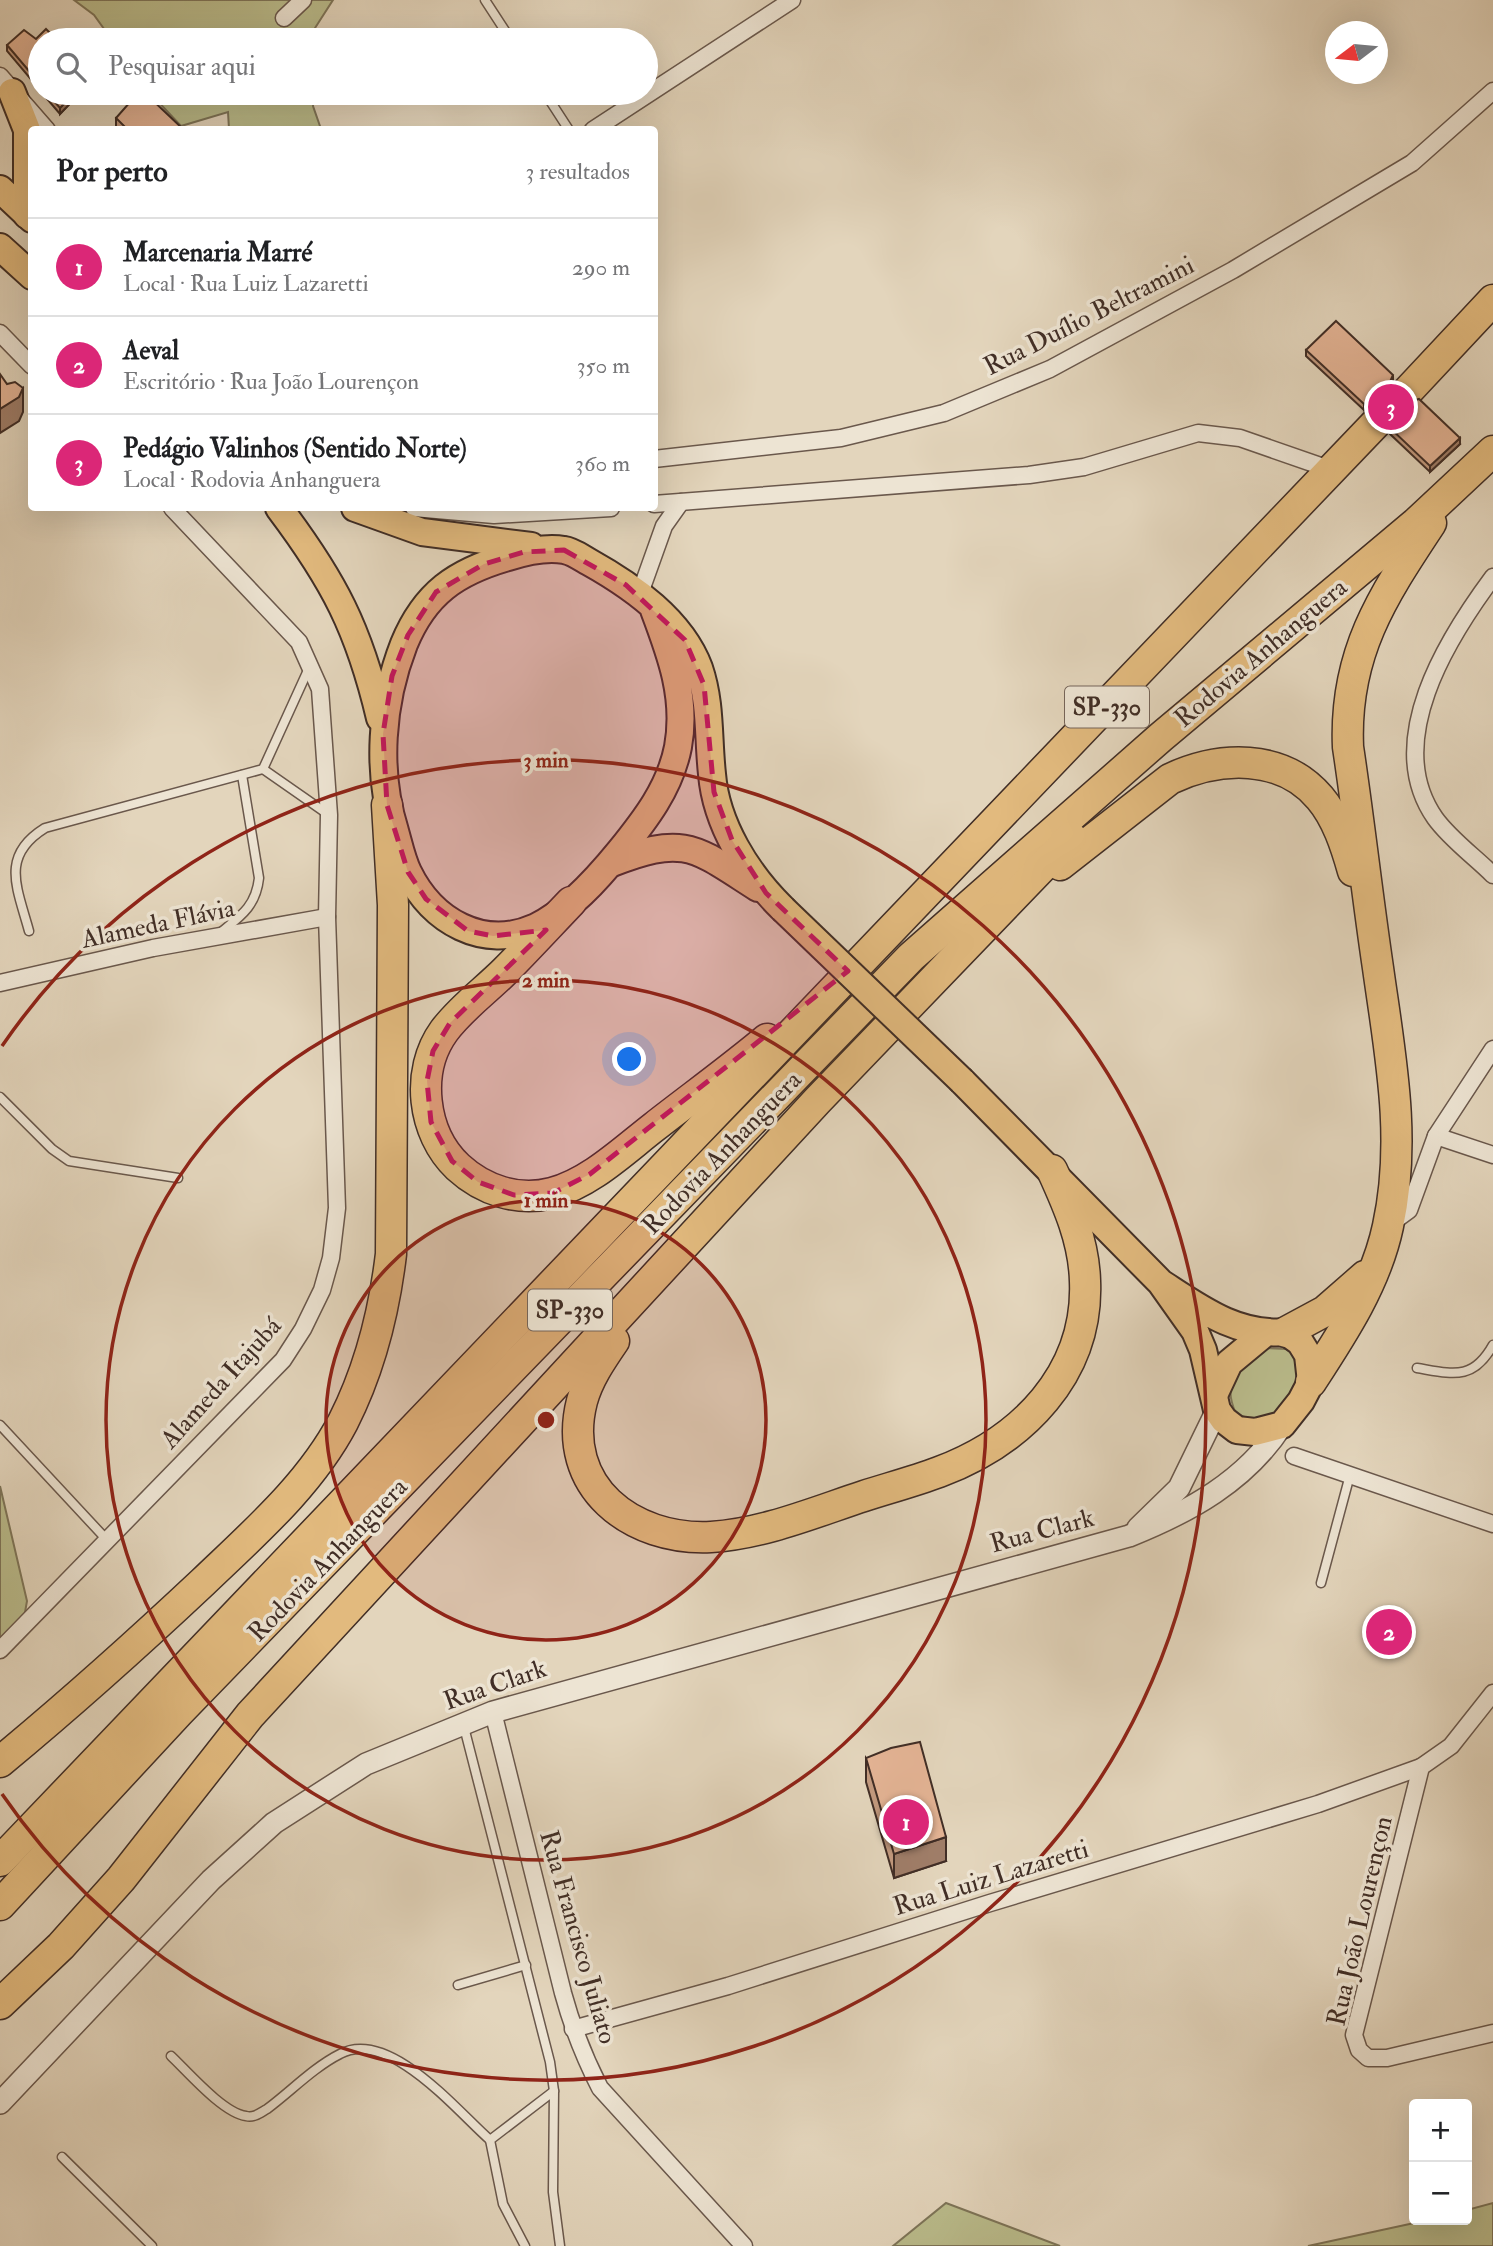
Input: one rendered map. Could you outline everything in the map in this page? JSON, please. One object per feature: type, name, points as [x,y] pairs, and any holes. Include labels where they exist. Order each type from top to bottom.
[{"type":"highway","points":[[1406,393],[1493,300]]},
{"type":"highway","name":"Rodovia Anhanguera","points":[[0,1861],[882,943],[1377,422]]},
{"type":"highway","name":"Rodovia Anhanguera","points":[[0,1905],[179,1712],[911,957],[1161,737],[1455,487],[1493,451]]},
{"type":"highway","points":[[1311,1382],[1341,1336],[1377,1263],[1388,1224],[1398,1110],[1367,868],[1348,747],[1348,705],[1357,659],[1375,612],[1455,487]]},
{"type":"highway","points":[[0,2004],[61,1946],[121,1879],[250,1715],[808,1110],[982,930],[1161,737]]},
{"type":"highway","points":[[982,930],[1076,851],[1170,779],[1209,764],[1246,762],[1290,774],[1307,785],[1331,813],[1356,878],[1378,968]]},
{"type":"highway","points":[[0,1762],[114,1666],[273,1515],[311,1470],[342,1423],[372,1355],[385,1304],[391,1254],[393,905],[387,805]]},
{"type":"highway","points":[[571,902],[450,1023],[430,1061],[427,1102],[440,1144],[452,1161],[468,1176],[491,1189],[514,1195],[553,1193],[572,1186],[603,1166],[748,1055],[882,943]]},
{"type":"highway","points":[[668,1263],[607,1351],[587,1387],[578,1435],[585,1469],[600,1494],[615,1509],[642,1526],[663,1533],[709,1537],[769,1527],[941,1472],[1005,1438],[1039,1409],[1071,1361],[1085,1306],[1086,1280],[1079,1239],[1052,1170]]},
{"type":"highway","points":[[1275,1333],[1325,1311],[1377,1263]]},
{"type":"main road","points":[[6,84],[27,130],[28,171],[0,188],[28,216]]},
{"type":"main road","points":[[0,247],[28,272]]},
{"type":"main road","points":[[281,511],[320,562],[342,602],[367,663],[383,734],[387,805],[408,872],[426,899],[452,924],[494,936],[518,933],[538,926],[571,902],[609,864],[643,823],[667,783],[678,747],[681,709],[676,668],[647,603]]},
{"type":"main road","points":[[364,511],[422,531],[564,550],[615,577],[647,603],[685,640],[698,667],[706,702],[711,771],[719,807],[732,840],[774,901]]},
{"type":"main road","points":[[383,734],[392,676],[408,635],[436,592],[457,576],[484,564],[524,552],[564,550]]},
{"type":"main road","points":[[609,864],[659,847],[682,846],[704,853],[774,901],[962,1081],[1161,1283],[1195,1331],[1224,1420],[1237,1430],[1255,1432],[1282,1425],[1301,1401],[1311,1382],[1308,1355],[1300,1342],[1275,1333],[1234,1326],[1208,1314],[1161,1283]]},
{"type":"main road","points":[[1216,1402],[1230,1363],[1275,1333]]},
{"type":"street","points":[[284,18],[303,0]]},
{"type":"street","points":[[658,88],[792,0]]},
{"type":"street","points":[[6,84],[43,126]]},
{"type":"street","name":"Rua Duílio Beltramini","points":[[658,459],[841,438],[944,413],[1050,369],[1233,270],[1412,163],[1493,91]]},
{"type":"street","points":[[599,126],[631,105]]},
{"type":"street","points":[[0,333],[28,363]]},
{"type":"street","points":[[658,504],[1029,475],[1084,467],[1198,433],[1240,438],[1332,470]]},
{"type":"street","points":[[647,603],[664,526],[681,502]]},
{"type":"street","name":"Alameda Itajubá","points":[[0,1650],[283,1360],[303,1329],[322,1290],[331,1258],[337,1208],[327,917],[329,816],[320,689],[311,663],[285,625],[175,511]]},
{"type":"street","points":[[444,511],[494,516],[567,511]]},
{"type":"street","points":[[1493,577],[1461,619],[1434,675],[1415,733],[1422,791],[1436,819],[1493,875]]},
{"type":"street","name":"Alameda Flávia","points":[[0,983],[216,936],[327,917]]},
{"type":"street","points":[[1388,1224],[1396,1223],[1409,1210],[1436,1136],[1491,1054]]},
{"type":"street","points":[[1436,1136],[1493,1155]]},
{"type":"street","name":"Rua Clark","points":[[1129,1536],[1179,1488],[1216,1402]]},
{"type":"street","name":"Rua Clark","points":[[0,2103],[150,1941],[211,1880],[274,1823],[366,1764],[493,1712],[1129,1536],[1198,1505],[1268,1447],[1282,1425]]},
{"type":"street","points":[[1294,1456],[1493,1524]]},
{"type":"street","points":[[1421,1767],[1451,1746],[1493,1693]]},
{"type":"street","name":"Rua Francisco Juliato","points":[[493,1712],[573,2029],[600,2088],[744,2246]]},
{"type":"street","name":"Rua Luiz Lazaretti","points":[[573,2029],[728,1986],[1364,1789],[1421,1767]]},
{"type":"street","name":"Rua João Lourençon","points":[[1421,1767],[1354,2035],[1359,2050],[1368,2059],[1378,2059],[1493,2033]]},
{"type":"lane","points":[[485,0],[503,28]]},
{"type":"lane","points":[[553,105],[566,126]]},
{"type":"lane","points":[[29,931],[14,876],[16,855],[26,839],[45,828],[263,769],[311,663]]},
{"type":"lane","points":[[263,769],[329,816]]},
{"type":"lane","points":[[216,936],[246,912],[258,890],[260,878],[242,775]]},
{"type":"lane","points":[[0,1097],[52,1149],[69,1161],[178,1178]]},
{"type":"lane","points":[[1417,1368],[1452,1374],[1468,1372],[1483,1363],[1493,1345]]},
{"type":"lane","points":[[0,1425],[107,1540]]},
{"type":"lane","points":[[1321,1583],[1350,1475]]},
{"type":"lane","points":[[464,1724],[545,2039],[554,2091],[552,2179],[560,2246]]},
{"type":"lane","points":[[458,1985],[526,1965]]},
{"type":"lane","points":[[170,2056],[231,2111],[255,2116],[339,2054],[355,2048],[385,2052],[404,2063],[490,2140],[503,2204],[525,2246]]},
{"type":"lane","points":[[490,2140],[554,2091]]},
{"type":"lane","points":[[62,2157],[152,2246]]},
{"type":"highlighted area","points":[[564,550],[626,585],[685,640],[704,685],[714,792],[732,840],[766,893],[848,971],[590,1174],[553,1193],[514,1195],[478,1182],[452,1161],[431,1122],[427,1081],[433,1051],[450,1023],[546,930],[493,936],[468,931],[426,899],[408,872],[387,805],[383,734],[392,676],[408,635],[436,592],[484,564],[524,552]]},
{"type":"green space","points":[[74,0],[333,0],[315,28],[103,28],[94,15]]},
{"type":"green space","points":[[161,105],[313,105],[320,126],[229,126],[228,112],[181,126]]},
{"type":"green space","points":[[1267,1348],[1286,1349],[1293,1354],[1299,1377],[1288,1408],[1259,1422],[1236,1414],[1230,1391],[1235,1375],[1241,1368]]},
{"type":"green space","points":[[0,1486],[27,1601],[24,1618],[0,1640]]},
{"type":"green space","points":[[946,2203],[1060,2246],[893,2246]]},
{"type":"green space","points":[[1493,2203],[1493,2246],[1308,2246],[1409,2224],[1472,2225],[1472,2209]]},
{"type":"building","points":[[24,30],[28,33],[28,70],[7,45]]},
{"type":"building","points":[[127,105],[158,105],[180,126],[124,126],[116,118]]},
{"type":"building","points":[[1336,321],[1393,375],[1389,384],[1394,399],[1403,404],[1419,399],[1460,438],[1430,466],[1390,428],[1394,412],[1389,403],[1373,399],[1364,404],[1306,350]]},
{"type":"building","points":[[0,374],[7,384],[15,382],[23,388],[19,397],[0,409]]},
{"type":"building","points":[[920,1742],[946,1837],[894,1854],[866,1758],[891,1748]]},
{"type":"place","name":"Pedágio Valinhos (Sentido Norte)","points":[[1391,407]]},
{"type":"place","name":"Aeval","points":[[1389,1632]]},
{"type":"place","name":"Marcenaria Marré","points":[[906,1822]]}]
